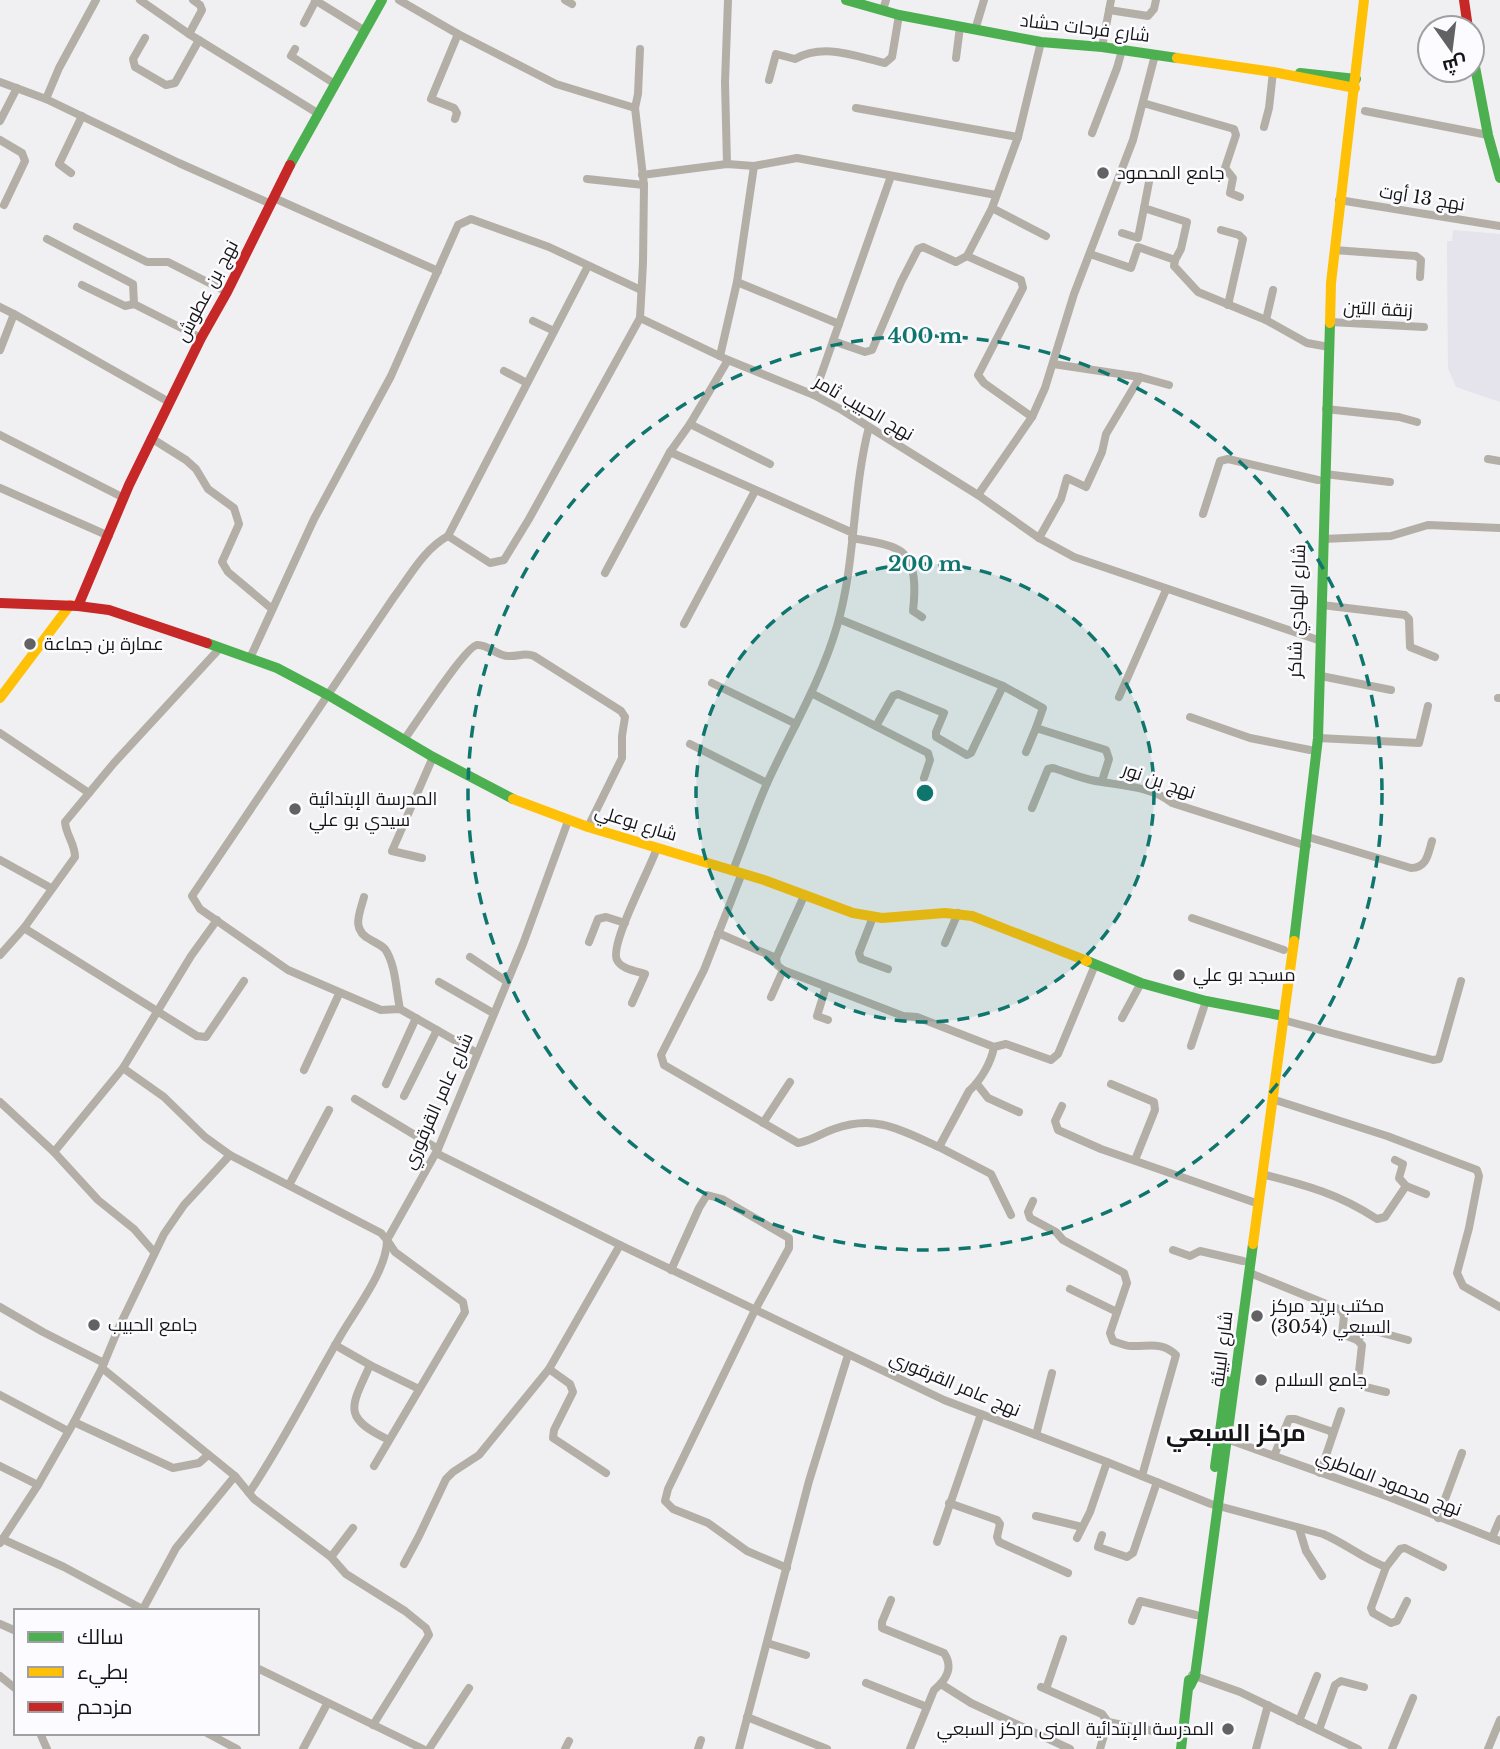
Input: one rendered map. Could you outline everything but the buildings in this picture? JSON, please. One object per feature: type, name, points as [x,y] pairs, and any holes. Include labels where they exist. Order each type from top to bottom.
[{"type":"main road","name":"نهج بن عطوش","points":[[0,698],[74,606],[109,536],[151,438],[201,338],[382,0]]},
{"type":"main road","name":"شارع فرحات حشاد","points":[[846,0],[884,5],[900,15],[1041,42],[1102,47],[1276,73],[1304,73],[1355,84]]},
{"type":"main road","name":"شارع الهادي شاكر","points":[[1325,346],[1364,0]]},
{"type":"main road","points":[[1478,84],[1500,178]]},
{"type":"main road","name":"شارع الهادي شاكر","points":[[1281,1017],[1305,842],[1321,676],[1318,641],[1322,605],[1325,279],[1331,223],[1339,205]]},
{"type":"main road","name":"شارع الهادي شاكر","points":[[1322,443],[1326,409],[1323,392]]},
{"type":"main road","name":"شارع الهادي شاكر","points":[[1281,1017],[1284,950],[1305,842],[1310,750],[1315,737],[1322,477]]},
{"type":"main road","name":"شارع بوعلي","points":[[0,603],[108,610],[277,668],[514,800],[568,821],[738,871],[853,913],[892,919],[958,913],[972,916],[1141,983],[1206,1001],[1281,1017]]},
{"type":"main road","name":"شارع البيئة","points":[[1224,1437],[1243,1261],[1262,1174],[1263,1139],[1272,1099],[1281,1017]]},
{"type":"main road","name":"شارع البيئة","points":[[1181,1749],[1214,1505],[1250,1273],[1255,1203],[1281,1017]]},
{"type":"main road","name":"شارع البيئة","points":[[1191,1679],[1196,1615],[1214,1505]]},
{"type":"street","points":[[46,99],[59,68],[96,0]]},
{"type":"street","points":[[140,0],[189,34],[319,114]]},
{"type":"street","points":[[189,34],[202,10],[193,0]]},
{"type":"street","points":[[304,23],[316,0],[365,31]]},
{"type":"street","points":[[399,0],[458,34],[556,84],[635,108]]},
{"type":"street","points":[[727,164],[725,82],[728,0]]},
{"type":"street","points":[[975,30],[984,0]]},
{"type":"street","points":[[1102,47],[1111,0]]},
{"type":"street","points":[[1109,10],[1148,16],[1154,9],[1156,0]]},
{"type":"street","points":[[769,80],[776,54],[795,59],[808,52],[824,50],[885,63],[892,57],[900,15]]},
{"type":"street","points":[[956,58],[960,27]]},
{"type":"street","points":[[455,119],[457,113],[454,108],[431,99],[458,34]]},
{"type":"street","points":[[145,38],[133,59],[135,67],[166,85],[175,83],[199,40]]},
{"type":"street","points":[[833,341],[865,352],[872,350],[918,249],[923,247],[956,262],[967,256],[992,208],[1018,137],[1041,42]]},
{"type":"street","points":[[448,536],[491,563],[503,560],[536,508],[640,318],[643,186],[635,108],[640,48]]},
{"type":"street","points":[[295,49],[291,56],[335,84]]},
{"type":"street","points":[[1092,133],[1122,50]]},
{"type":"street","points":[[978,495],[1032,416],[1045,388],[1063,325],[1133,140],[1155,55]]},
{"type":"street","points":[[1264,127],[1276,73]]},
{"type":"street","points":[[0,82],[46,99],[179,163],[438,271]]},
{"type":"street","points":[[0,121],[17,88]]},
{"type":"street","points":[[1143,103],[1234,129],[1236,135],[1225,168],[1233,178],[1230,193],[1240,197]]},
{"type":"street","points":[[856,108],[1018,137]]},
{"type":"street","points":[[1365,111],[1488,135]]},
{"type":"street","points":[[71,173],[60,164],[82,116]]},
{"type":"street","points":[[0,140],[22,153],[25,161],[4,205]]},
{"type":"street","points":[[642,175],[727,164],[754,166],[797,158],[996,195]]},
{"type":"street","points":[[605,573],[670,452],[690,424],[724,358],[754,166]]},
{"type":"street","points":[[814,395],[891,176]]},
{"type":"street","points":[[587,179],[643,186]]},
{"type":"street","points":[[1122,233],[1138,237],[1149,182]]},
{"type":"street","name":"نهج 13 أوت","points":[[1339,205],[1500,226]]},
{"type":"street","points":[[992,208],[1046,236]]},
{"type":"street","points":[[1144,208],[1187,222],[1174,266],[1198,292],[1266,320],[1307,343],[1325,346]]},
{"type":"street","points":[[250,658],[332,484],[391,376],[458,225],[471,219],[549,247],[641,290]]},
{"type":"street","points":[[77,227],[147,262],[168,262],[227,292]]},
{"type":"street","points":[[1221,230],[1239,235],[1244,240],[1228,305]]},
{"type":"street","points":[[47,239],[133,284],[134,304]]},
{"type":"street","points":[[1090,254],[1131,268],[1138,247],[1175,260]]},
{"type":"street","points":[[1334,250],[1416,256],[1421,260],[1420,277]]},
{"type":"street","points":[[967,256],[1021,279],[1023,288],[978,375],[984,383],[1032,416]]},
{"type":"street","points":[[477,1054],[400,1009],[381,1010],[288,970],[194,903],[192,896],[394,597],[426,553],[448,536],[588,266]]},
{"type":"street","points":[[737,282],[839,324]]},
{"type":"street","points":[[82,285],[125,306],[134,304],[201,338]]},
{"type":"street","points":[[1266,320],[1273,290]]},
{"type":"street","points":[[0,307],[169,402]]},
{"type":"street","points":[[0,350],[14,314]]},
{"type":"street","name":"نهج الحبيب ثامر","points":[[640,318],[724,358],[814,395],[978,495],[1039,538],[1074,557],[1318,641]]},
{"type":"street","points":[[533,321],[554,331]]},
{"type":"street","name":"زنقة التين","points":[[1329,322],[1424,327]]},
{"type":"street","points":[[1052,364],[1140,377],[1169,385]]},
{"type":"street","points":[[504,371],[527,383]]},
{"type":"street","points":[[1039,538],[1061,499],[1068,478],[1086,487],[1102,453],[1106,434],[1140,377]]},
{"type":"street","points":[[1326,409],[1417,422]]},
{"type":"street","points":[[690,424],[770,464]]},
{"type":"street","points":[[869,427],[862,454],[839,619],[813,694],[767,783],[704,970],[661,1055],[664,1065],[798,1143],[863,1122],[880,1123],[939,1147],[991,1174],[1011,1215]]},
{"type":"street","points":[[0,435],[124,498]]},
{"type":"street","points":[[151,438],[186,460],[196,469],[208,489],[234,508],[239,524],[222,562],[228,572],[272,609]]},
{"type":"street","points":[[670,452],[852,536],[894,548],[904,554],[914,581],[913,611],[922,617]]},
{"type":"street","points":[[1203,514],[1220,461],[1228,459],[1322,477],[1390,482]]},
{"type":"street","points":[[1488,459],[1500,461]]},
{"type":"street","points":[[0,488],[109,536]]},
{"type":"street","points":[[684,624],[755,491]]},
{"type":"street","points":[[1323,539],[1391,536],[1428,525],[1500,528]]},
{"type":"street","points":[[1119,697],[1166,590]]},
{"type":"street","points":[[1322,605],[1405,615],[1409,619],[1410,647],[1435,657]]},
{"type":"street","points":[[839,619],[1003,686],[1043,708],[1026,752]]},
{"type":"street","points":[[404,740],[460,659],[473,646],[480,645],[504,656],[523,653],[534,656],[621,711],[625,717],[622,758],[588,827]]},
{"type":"street","points":[[0,956],[24,928],[75,857],[75,848],[66,832],[65,822],[220,648]]},
{"type":"street","points":[[1321,676],[1391,690]]},
{"type":"street","points":[[712,683],[796,724]]},
{"type":"street","points":[[876,726],[893,696],[898,694],[944,713],[936,737],[967,755],[971,753],[1003,686]]},
{"type":"street","points":[[813,694],[928,753],[930,760],[924,778]]},
{"type":"street","points":[[1315,737],[1419,743],[1429,706]]},
{"type":"street","points":[[1190,717],[1250,738],[1310,750]]},
{"type":"street","points":[[1036,728],[1106,750],[1109,759],[1102,781]]},
{"type":"street","points":[[0,733],[89,793]]},
{"type":"street","points":[[690,744],[767,783]]},
{"type":"street","points":[[422,858],[392,850],[433,757]]},
{"type":"street","name":"نهج بن نور","points":[[1032,808],[1048,769],[1053,768],[1163,796],[1172,803],[1305,842],[1411,868],[1419,868],[1426,862],[1432,841]]},
{"type":"street","name":"شارع عامر القرقوري","points":[[249,1493],[277,1452],[290,1424],[380,1268],[387,1252],[387,1240],[437,1151],[537,907],[568,821]]},
{"type":"street","points":[[632,1003],[645,974],[621,966],[615,950],[657,848]]},
{"type":"street","points":[[0,860],[51,888]]},
{"type":"street","points":[[804,895],[776,958],[777,965],[783,970],[994,1047],[1006,1044],[1051,1060],[1058,1054],[1071,1028],[1095,965]]},
{"type":"street","points":[[364,897],[357,920],[359,931],[383,947],[390,960],[400,1009]]},
{"type":"street","points":[[945,943],[958,913]]},
{"type":"street","points":[[589,942],[598,919],[607,917],[625,923]]},
{"type":"street","points":[[873,917],[859,953],[860,959],[888,969]]},
{"type":"street","points":[[1192,918],[1284,950]]},
{"type":"street","points":[[54,1152],[123,1068],[191,956],[217,920]]},
{"type":"street","points":[[24,928],[197,1036],[206,1037],[244,981]]},
{"type":"street","points":[[718,933],[776,958]]},
{"type":"street","points":[[470,957],[506,981]]},
{"type":"street","points":[[771,997],[783,970]]},
{"type":"street","points":[[1281,1017],[1386,1049],[1433,1060],[1438,1059],[1461,981]]},
{"type":"street","points":[[439,982],[493,1013]]},
{"type":"street","points":[[1122,1018],[1141,983]]},
{"type":"street","points":[[827,987],[817,1016],[828,1020]]},
{"type":"street","points":[[304,1070],[339,994]]},
{"type":"street","points":[[1191,1046],[1206,1001]]},
{"type":"street","points":[[386,1084],[415,1018]]},
{"type":"street","points":[[404,1096],[437,1030]]},
{"type":"street","points":[[939,1147],[970,1091],[977,1084],[994,1047]]},
{"type":"street","points":[[123,1068],[164,1097],[205,1137],[230,1154],[381,1233],[395,1252],[463,1302],[465,1312],[374,1466]]},
{"type":"street","points":[[763,1123],[790,1083]]},
{"type":"street","points":[[977,1084],[988,1098],[1018,1112]]},
{"type":"street","points":[[1111,1084],[1154,1102],[1155,1110],[1135,1160]]},
{"type":"street","name":"نهج عامر القرقوري","points":[[355,1099],[437,1151],[620,1245],[944,1400],[1214,1505],[1337,1540],[1373,1563],[1386,1567]]},
{"type":"street","points":[[1272,1099],[1387,1136],[1476,1170],[1479,1176],[1477,1189],[1457,1273],[1463,1286],[1500,1307]]},
{"type":"street","points":[[0,1102],[54,1152],[84,1186],[134,1229],[154,1252]]},
{"type":"street","points":[[1062,1105],[1055,1121],[1058,1130],[1101,1149],[1255,1203]]},
{"type":"street","points":[[289,1185],[329,1110]]},
{"type":"street","points":[[142,1609],[64,1567],[1,1541],[38,1485],[74,1422],[154,1252],[184,1205],[230,1154]]},
{"type":"street","points":[[1395,1160],[1403,1164],[1399,1178],[1406,1186],[1426,1194]]},
{"type":"street","points":[[1262,1174],[1313,1186],[1336,1195],[1377,1219],[1385,1217],[1406,1186]]},
{"type":"street","points":[[671,1269],[704,1199],[713,1195],[789,1238],[789,1248],[755,1310],[668,1489],[665,1501],[673,1508],[708,1523],[747,1552],[787,1568]]},
{"type":"street","points":[[1033,1201],[1028,1212],[1030,1218],[1056,1232],[1063,1240],[1124,1273],[1127,1283],[1110,1333],[1113,1341],[1131,1346],[1156,1345],[1171,1350],[1176,1355],[1142,1476]]},
{"type":"street","points":[[404,1564],[446,1479],[479,1455],[549,1369],[620,1245]]},
{"type":"street","points":[[1173,1250],[1190,1256],[1200,1251],[1243,1261]]},
{"type":"street","points":[[1250,1273],[1341,1310],[1344,1316],[1342,1334],[1362,1345],[1358,1381],[1361,1386],[1386,1392]]},
{"type":"street","points":[[1070,1289],[1117,1312]]},
{"type":"street","points":[[0,1307],[103,1365],[235,1476],[249,1493],[331,1557],[346,1574],[405,1611],[426,1628],[429,1634],[373,1725]]},
{"type":"street","points":[[1357,1340],[1365,1332],[1375,1331],[1408,1339]]},
{"type":"street","points":[[335,1346],[419,1389]]},
{"type":"street","points":[[739,1749],[809,1481],[848,1355]]},
{"type":"street","points":[[370,1365],[356,1391],[353,1407],[360,1423],[388,1440]]},
{"type":"street","points":[[549,1369],[570,1384],[573,1392],[554,1430],[553,1438],[606,1473]]},
{"type":"street","points":[[1036,1435],[1052,1373]]},
{"type":"street","points":[[0,1395],[68,1431]]},
{"type":"street","points":[[1320,1472],[1340,1411]]},
{"type":"street","points":[[937,1542],[981,1414]]},
{"type":"street","points":[[1274,1456],[1289,1419],[1296,1419],[1332,1434]]},
{"type":"street","points":[[74,1422],[173,1468],[199,1463],[208,1455]]},
{"type":"street","name":"نهج محمود الماطري","points":[[1224,1437],[1389,1497],[1496,1540]]},
{"type":"street","points":[[1438,1518],[1462,1453]]},
{"type":"street","points":[[1077,1538],[1107,1462]]},
{"type":"street","points":[[0,1466],[38,1485]]},
{"type":"street","points":[[145,1609],[176,1548],[235,1476]]},
{"type":"street","points":[[1102,1535],[1098,1547],[1127,1558],[1133,1553],[1157,1482]]},
{"type":"street","points":[[949,1503],[998,1520],[999,1542],[1068,1573]]},
{"type":"street","points":[[1036,1516],[1082,1527]]},
{"type":"street","points":[[1496,1540],[1500,1519]]},
{"type":"street","points":[[331,1557],[353,1528]]},
{"type":"street","points":[[1299,1528],[1306,1550],[1322,1576]]},
{"type":"street","points":[[1407,1601],[1397,1622],[1391,1623],[1373,1613],[1371,1608],[1386,1567],[1400,1549],[1405,1548],[1443,1567]]},
{"type":"street","points":[[891,1600],[882,1628],[944,1653],[949,1660],[950,1669],[934,1690],[910,1749]]},
{"type":"street","points":[[1132,1621],[1140,1601],[1196,1615]]},
{"type":"street","points":[[1063,1639],[1044,1688],[1102,1714],[1108,1722],[1158,1732]]},
{"type":"street","points":[[767,1643],[806,1655]]},
{"type":"street","points":[[259,1669],[423,1749]]},
{"type":"street","points":[[0,1676],[14,1687]]},
{"type":"street","points":[[1299,1721],[1317,1676]]},
{"type":"street","points":[[1191,1679],[1268,1705],[1358,1749]]},
{"type":"street","points":[[1319,1730],[1335,1685],[1350,1681],[1364,1687]]},
{"type":"street","points":[[866,1683],[927,1707]]},
{"type":"street","points":[[941,1684],[971,1703],[1070,1749]]},
{"type":"street","points":[[429,1749],[468,1688]]},
{"type":"street","points":[[1392,1749],[1413,1698]]},
{"type":"street","points":[[303,1749],[327,1704]]},
{"type":"street","points":[[1256,1749],[1268,1705]]},
{"type":"street","points":[[747,1717],[827,1749]]},
{"type":"street","points":[[1488,1749],[1500,1720]]},
{"type":"street","points":[[1100,1749],[1108,1722]]},
{"type":"street","points":[[211,1735],[237,1749]]},
{"type":"shaded area","points":[[1453,230],[1500,234],[1500,402],[1456,387],[1448,368],[1447,241],[1452,241]]},
{"type":"traffic: fast","points":[[290,165],[382,0]]},
{"type":"traffic: fast","points":[[846,0],[899,15],[1041,42],[1102,47],[1177,58]]},
{"type":"traffic: fast","points":[[1300,73],[1356,79]]},
{"type":"traffic: fast","points":[[1478,84],[1500,178]]},
{"type":"traffic: fast","points":[[1294,941],[1318,738],[1330,323]]},
{"type":"traffic: fast","points":[[207,643],[277,668],[433,757],[513,799]]},
{"type":"traffic: fast","points":[[1087,961],[1141,983],[1206,1001],[1284,1016]]},
{"type":"traffic: fast","points":[[1190,1686],[1195,1676],[1253,1244]]},
{"type":"traffic: fast","points":[[1215,1467],[1227,1381]]},
{"type":"traffic: fast","points":[[1181,1749],[1189,1680]]},
{"type":"traffic: slow","points":[[1330,323],[1331,283],[1364,0]]},
{"type":"traffic: slow","points":[[1177,58],[1273,72],[1355,88]]},
{"type":"traffic: slow","points":[[0,698],[70,605]]},
{"type":"traffic: slow","points":[[513,799],[588,827],[764,880],[853,913],[882,918],[945,913],[972,916],[1087,961]]},
{"type":"traffic: slow","points":[[1253,1244],[1294,941]]},
{"type":"traffic: jam","points":[[1464,0],[1466,14]]},
{"type":"traffic: jam","points":[[78,606],[129,485],[290,165]]},
{"type":"traffic: jam","points":[[0,603],[109,610],[207,643]]},
{"type":"place","name":"جامع المحمود","points":[[1103,173]]},
{"type":"place","name":"عمارة بن جماعة","points":[[30,644]]},
{"type":"place","name":"المدرسة الإبتدائية سيدي بو علي","points":[[295,809]]},
{"type":"place","name":"مسجد بو علي","points":[[1179,975]]},
{"type":"place","name":"مكتب بريد مركز السبعي (3054)","points":[[1257,1316]]},
{"type":"place","name":"جامع الحبيب","points":[[94,1325]]},
{"type":"place","name":"جامع السلام","points":[[1261,1380]]},
{"type":"place","name":"المدرسة الإبتدائية المنى مركز السبعي","points":[[1228,1729]]},
{"type":"district","name":"مركز السبعي","points":[[1236,1432]]}]
